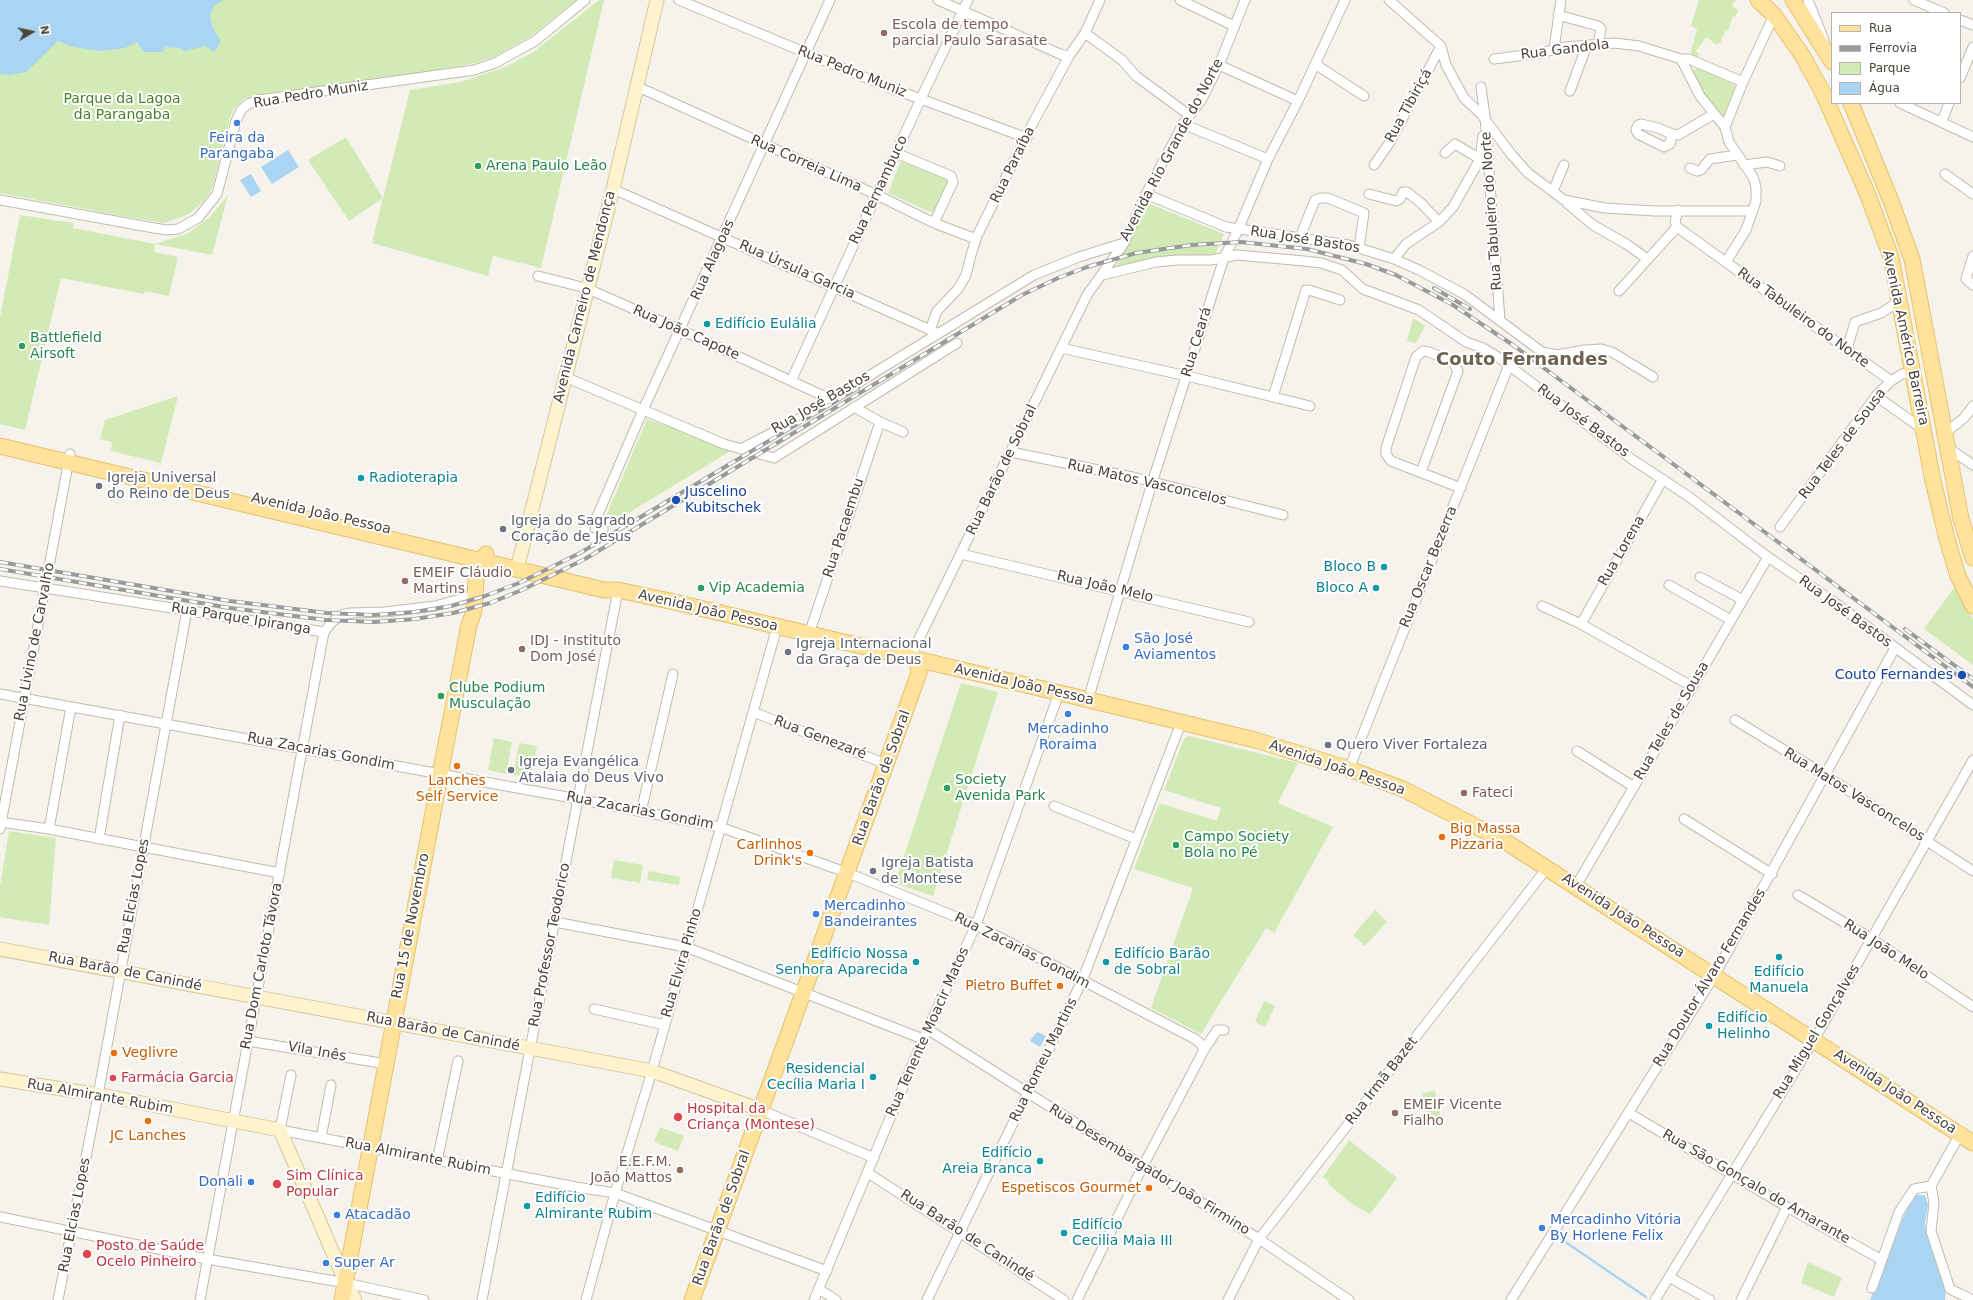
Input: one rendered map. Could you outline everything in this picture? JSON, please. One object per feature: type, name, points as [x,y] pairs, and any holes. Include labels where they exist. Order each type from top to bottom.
[{"type":"main road","name":"Avenida Carneiro de Mendonça","points":[[518,565],[586,288],[613,189],[657,0]]},
{"type":"main road","name":"Avenida Américo Barreira","points":[[1758,0],[1774,15],[1802,55],[1823,93],[1867,194],[1891,257],[1901,300],[1934,481],[1947,539],[1958,576],[1973,606]]},
{"type":"main road","points":[[1793,0],[1831,60]]},
{"type":"main road","name":"Avenida Américo Barreira","points":[[1851,104],[1891,201],[1912,259],[1961,519],[1973,558]]},
{"type":"main road","points":[[1914,373],[1924,375],[1929,379],[1938,399]]},
{"type":"main road","name":"Avenida João Pessoa","points":[[0,437],[69,458],[518,565],[604,590],[618,590],[777,626],[1255,740],[1349,769],[1403,789],[1494,835],[1576,886],[1973,1143]]},
{"type":"main road","name":"Avenida João Pessoa","points":[[0,446],[69,458]]},
{"type":"main road","name":"Rua 15 de Novembro","points":[[342,1300],[440,775],[474,611],[476,580],[484,558]]},
{"type":"main road","name":"Rua Barão de Sobral","points":[[692,1300],[848,873],[919,673],[917,660]]},
{"type":"main road","name":"Rua Barão de Canindé","points":[[0,949],[652,1071],[761,1110]]},
{"type":"main road","name":"Rua Almirante Rubim","points":[[0,1079],[98,1095],[280,1130]]},
{"type":"main road","points":[[280,1130],[346,1283],[355,1300]]},
{"type":"street","name":"Rua Pedro Muniz","points":[[0,200],[154,228],[167,230],[178,229],[198,218],[217,194],[236,121],[241,110],[248,104],[259,100],[474,70],[495,63],[535,41],[585,0]]},
{"type":"street","name":"Rua Pedro Muniz","points":[[679,0],[920,100],[1027,138]]},
{"type":"street","name":"Rua Alagoas","points":[[596,519],[643,410],[765,146],[830,0]]},
{"type":"street","points":[[938,0],[1060,54],[1069,56]]},
{"type":"street","name":"Rua Pernambuco","points":[[791,381],[920,100],[968,0]]},
{"type":"street","name":"Rua Paraíba","points":[[933,331],[937,311],[958,289],[966,276],[970,255],[976,239],[1069,56],[1085,33],[1100,0]]},
{"type":"street","points":[[1180,0],[1234,26]]},
{"type":"street","name":"Avenida Rio Grande do Norte","points":[[1102,275],[1124,243],[1146,194],[1183,124],[1202,99],[1218,66],[1244,0]]},
{"type":"street","name":"Rua Ceará","points":[[1088,700],[1152,483],[1224,258],[1238,230],[1268,159],[1298,101],[1345,0]]},
{"type":"street","points":[[1389,0],[1441,46],[1446,65],[1464,98],[1486,124]]},
{"type":"street","points":[[1554,49],[1561,0]]},
{"type":"street","points":[[1808,0],[1831,59]]},
{"type":"street","points":[[1914,0],[1942,12]]},
{"type":"street","points":[[1558,15],[1598,26],[1600,33],[1598,45]]},
{"type":"street","points":[[1725,127],[1743,82],[1774,15]]},
{"type":"street","points":[[1961,20],[1973,25]]},
{"type":"street","points":[[1085,33],[1122,60],[1136,76],[1189,115]]},
{"type":"street","name":"Rua Gandola","points":[[1494,59],[1554,49],[1615,43],[1631,45],[1696,62],[1743,82]]},
{"type":"street","points":[[1570,91],[1587,45]]},
{"type":"street","name":"Rua Tibiriçá","points":[[1374,165],[1390,142],[1441,46]]},
{"type":"street","points":[[1961,76],[1973,47]]},
{"type":"street","points":[[1681,59],[1697,91],[1725,127],[1729,142],[1753,178],[1756,187],[1757,195],[1753,211],[1743,236],[1726,262]]},
{"type":"street","points":[[1315,64],[1364,96]]},
{"type":"street","points":[[1218,66],[1298,101]]},
{"type":"street","name":"Rua Correia Lima","points":[[636,86],[765,146],[877,195],[934,223],[976,239]]},
{"type":"street","points":[[1394,260],[1406,244],[1439,222],[1461,194],[1480,159],[1482,139],[1486,124],[1481,87]]},
{"type":"street","points":[[1902,104],[1973,136]]},
{"type":"street","points":[[1942,121],[1949,104]]},
{"type":"street","points":[[1672,134],[1670,144],[1664,147],[1638,134],[1636,130],[1638,125],[1641,124],[1658,128],[1672,134],[1678,134],[1714,114]]},
{"type":"street","points":[[1183,124],[1268,159]]},
{"type":"street","name":"Rua Tabuleiro do Norte","points":[[1486,124],[1528,173],[1553,190],[1593,225],[1623,242],[1647,259]]},
{"type":"street","name":"Rua Tabuleiro do Norte","points":[[1486,124],[1500,320]]},
{"type":"street","points":[[1444,153],[1455,144],[1480,159]]},
{"type":"street","points":[[896,153],[951,176],[953,182],[934,223]]},
{"type":"street","points":[[1690,168],[1697,171],[1701,170],[1710,159],[1737,155]]},
{"type":"street","points":[[1744,165],[1767,162],[1780,166]]},
{"type":"street","points":[[1553,190],[1564,165]]},
{"type":"street","points":[[1945,174],[1973,194]]},
{"type":"street","name":"Rua Úrsula Garcia","points":[[613,189],[933,331]]},
{"type":"street","points":[[1369,194],[1396,201],[1400,199],[1403,192],[1407,192],[1421,203],[1439,222]]},
{"type":"street","name":"Rua José Bastos","points":[[1146,194],[1226,227],[1238,230],[1300,237],[1359,248],[1394,260],[1419,270],[1464,294],[1542,352],[1557,355],[1600,349],[1612,352],[1653,377]]},
{"type":"street","points":[[1300,237],[1312,205],[1320,198],[1328,198],[1364,213],[1359,248]]},
{"type":"street","points":[[1564,200],[1605,208],[1655,211],[1753,211]]},
{"type":"street","points":[[1619,291],[1677,227],[1675,222],[1678,210]]},
{"type":"street","name":"Rua Tabuleiro do Norte","points":[[1677,227],[1891,381]]},
{"type":"street","name":"Rua José Bastos","points":[[741,449],[797,420],[933,331],[1034,275],[1079,257],[1124,243]]},
{"type":"street","name":"Rua José Bastos","points":[[1102,275],[1156,262],[1224,258],[1236,255],[1304,260],[1334,266],[1342,270],[1363,289],[1419,310],[1466,342],[1483,348],[1509,365],[1633,460],[1663,479],[1768,557],[1834,602],[1973,705]]},
{"type":"street","points":[[1973,256],[1966,279],[1973,285]]},
{"type":"street","name":"Rua Barão de Sobral","points":[[917,660],[914,649],[962,554],[1087,295],[1102,275]]},
{"type":"street","name":"Rua João Capote","points":[[538,276],[586,288],[830,399]]},
{"type":"street","points":[[1273,397],[1306,290],[1340,300]]},
{"type":"street","points":[[1847,349],[1855,322],[1881,313],[1901,300]]},
{"type":"street","name":"Rua José Bastos","points":[[741,449],[774,458],[854,406],[957,343]]},
{"type":"street","points":[[1061,348],[1187,376],[1310,406]]},
{"type":"street","points":[[1421,472],[1458,371],[1453,362],[1423,351],[1416,357],[1386,448],[1386,454],[1391,461],[1461,488]]},
{"type":"street","name":"Rua Oscar Bezerra","points":[[1349,769],[1461,488],[1477,455],[1509,365]]},
{"type":"street","name":"Rua Teles de Sousa","points":[[1780,527],[1876,396],[1891,381],[1902,374],[1914,373]]},
{"type":"street","points":[[565,377],[724,444],[741,449]]},
{"type":"street","points":[[1876,396],[1924,430]]},
{"type":"street","points":[[854,406],[880,422],[903,432]]},
{"type":"street","points":[[1973,406],[1946,440],[1973,465]]},
{"type":"street","name":"Rua Pacaembu","points":[[809,634],[880,422]]},
{"type":"street","name":"Rua Matos Vasconcelos","points":[[1011,452],[1136,478],[1283,515]]},
{"type":"street","name":"Rua Livino de Carvalho","points":[[0,824],[46,590],[69,458]]},
{"type":"street","name":"Rua Lorena","points":[[1581,624],[1663,479]]},
{"type":"street","name":"Rua João Melo","points":[[962,554],[1249,622]]},
{"type":"street","name":"Rua Teles de Sousa","points":[[1576,886],[1691,686],[1768,557]]},
{"type":"street","points":[[1700,577],[1742,600]]},
{"type":"street","name":"Rua Parque Ipiranga","points":[[0,582],[324,632],[332,622],[341,616],[351,613],[385,612],[435,606],[475,595]]},
{"type":"street","points":[[1669,586],[1731,620]]},
{"type":"street","name":"Rua Professor Teodorico","points":[[482,1300],[507,1174],[529,1048],[555,922],[618,590]]},
{"type":"street","points":[[1542,606],[1581,624],[1691,686]]},
{"type":"street","name":"Rua Elcias Lopes","points":[[58,1300],[98,1095],[187,610]]},
{"type":"street","name":"Rua Elvira Pinho","points":[[586,1300],[615,1193],[652,1071],[777,626]]},
{"type":"street","name":"Rua Dom Carloto Távora","points":[[200,1300],[324,632]]},
{"type":"street","name":"Rua Doutor Álvaro Fernandes","points":[[1511,1300],[1714,976],[1772,874],[1895,648]]},
{"type":"street","points":[[641,812],[674,674]]},
{"type":"street","name":"Rua Tenente Moacir Matos","points":[[814,1300],[927,1029],[976,925],[1059,693]]},
{"type":"street","name":"Rua Zacarias Gondim","points":[[0,694],[303,748],[720,827],[848,873],[976,925],[1195,1039],[1201,1044],[1204,1050]]},
{"type":"street","points":[[49,829],[71,707]]},
{"type":"street","name":"Rua Genezaré","points":[[753,712],[886,764]]},
{"type":"street","points":[[99,839],[120,715]]},
{"type":"street","name":"Rua Matos Vasconcelos","points":[[1735,720],[1825,775],[1973,872]]},
{"type":"street","name":"Rua Romeu Martins","points":[[927,1300],[1082,981],[1181,723]]},
{"type":"street","points":[[1577,752],[1634,787]]},
{"type":"street","name":"Rua Miguel Gonçalves","points":[[1656,1297],[1814,1040],[1928,842],[1973,760]]},
{"type":"street","points":[[1054,806],[1136,839]]},
{"type":"street","points":[[1684,819],[1772,874]]},
{"type":"street","points":[[0,824],[49,829],[280,873]]},
{"type":"street","name":"Rua Irmã Bazet","points":[[1228,1300],[1259,1239],[1547,868]]},
{"type":"street","name":"Rua João Melo","points":[[1798,895],[1872,939],[1973,1007]]},
{"type":"street","points":[[555,922],[686,948],[804,992],[923,1039]]},
{"type":"street","points":[[594,1009],[664,1025]]},
{"type":"street","name":"Rua Desembargador João Firmino","points":[[927,1029],[1259,1239],[1349,1300]]},
{"type":"street","points":[[1077,1300],[1143,1166],[1204,1050],[1217,1030],[1224,1030]]},
{"type":"street","name":"Vila Inês","points":[[248,1041],[386,1064]]},
{"type":"street","points":[[437,1161],[458,1060]]},
{"type":"street","points":[[280,1130],[291,1074]]},
{"type":"street","points":[[321,1138],[331,1085]]},
{"type":"street","name":"Rua Barão de Canindé","points":[[761,1110],[874,1158]]},
{"type":"street","name":"Rua São Gonçalo do Amarante","points":[[1629,1113],[1787,1207],[1882,1260]]},
{"type":"street","name":"Rua Almirante Rubim","points":[[280,1130],[437,1161],[615,1193],[717,1229],[827,1271]]},
{"type":"street","points":[[1960,1134],[1931,1186],[1934,1199],[1931,1231],[1950,1289],[1973,1300]]},
{"type":"street","name":"Rua Barão de Canindé","points":[[868,1173],[1064,1300]]},
{"type":"street","points":[[1872,1288],[1899,1212],[1914,1188],[1931,1186]]},
{"type":"street","points":[[1741,1300],[1787,1207]]},
{"type":"street","points":[[0,1217],[207,1259],[346,1283],[424,1300]]},
{"type":"street","points":[[1669,1277],[1710,1300]]},
{"type":"street","points":[[819,1289],[836,1300]]},
{"type":"green space","name":"Parque da Lagoa da Parangaba","points":[[0,0],[576,0],[531,36],[494,57],[475,63],[434,71],[245,98],[234,108],[230,118],[213,186],[205,200],[189,214],[164,223],[0,193]]},
{"type":"green space","name":"Arena Paulo Leão","points":[[599,0],[604,0],[541,268],[493,256],[488,276],[372,243],[410,90],[461,82],[505,67],[532,53]]},
{"type":"green space","points":[[1699,0],[1735,0],[1732,6],[1738,10],[1735,17],[1733,16],[1728,31],[1726,30],[1720,43],[1717,45],[1706,37],[1696,51],[1699,54],[1697,58],[1690,55],[1697,29],[1691,26]]},
{"type":"green space","points":[[1694,69],[1702,69],[1734,85],[1735,89],[1725,115],[1722,116],[1711,107],[1692,73]]},
{"type":"green space","points":[[346,137],[383,198],[349,221],[308,160]]},
{"type":"green space","points":[[903,162],[948,180],[935,214],[888,193],[900,163]]},
{"type":"green space","points":[[228,195],[212,255],[155,244],[187,234],[210,217]]},
{"type":"green space","points":[[1148,203],[1224,234],[1215,255],[1145,260],[1116,266]]},
{"type":"green space","name":"Battlefield Airsoft","points":[[20,215],[74,223],[73,228],[155,244],[154,252],[178,257],[169,296],[145,291],[144,294],[61,278],[25,430],[0,424],[0,317]]},
{"type":"green space","points":[[1413,318],[1425,326],[1416,343],[1407,341]]},
{"type":"green space","points":[[178,396],[161,463],[111,451],[112,442],[100,439],[105,420]]},
{"type":"green space","points":[[647,419],[734,449],[612,523],[606,516]]},
{"type":"green space","points":[[1956,585],[1973,619],[1973,665],[1924,629]]},
{"type":"green space","name":"Society Avenida Park","points":[[961,683],[998,692],[933,896],[895,883]]},
{"type":"green space","points":[[1189,736],[1298,763],[1278,803],[1333,827],[1274,933],[1266,928],[1201,1034],[1151,1008],[1193,888],[1134,869],[1159,803],[1217,821],[1221,808],[1164,790],[1184,739]]},
{"type":"green space","points":[[494,738],[512,742],[506,774],[488,770]]},
{"type":"green space","points":[[519,743],[537,746],[531,778],[513,775]]},
{"type":"green space","points":[[9,831],[56,838],[49,925],[0,917],[0,886]]},
{"type":"green space","points":[[614,860],[643,865],[640,883],[611,878]]},
{"type":"green space","points":[[649,871],[680,877],[679,885],[647,880]]},
{"type":"green space","points":[[1375,910],[1387,922],[1365,946],[1353,935]]},
{"type":"green space","points":[[1264,1001],[1275,1006],[1265,1027],[1255,1022]]},
{"type":"green space","points":[[1435,1091],[1441,1119],[1428,1122],[1422,1093]]},
{"type":"green space","points":[[660,1127],[684,1136],[678,1151],[654,1142]]},
{"type":"green space","points":[[1349,1140],[1397,1178],[1370,1214],[1352,1204],[1328,1184],[1329,1181],[1323,1177]]},
{"type":"green space","points":[[1808,1262],[1842,1278],[1834,1297],[1801,1283]]},
{"type":"water","points":[[0,0],[224,0],[215,5],[210,15],[212,26],[221,42],[214,52],[205,46],[185,51],[180,48],[165,47],[163,52],[144,52],[137,42],[125,48],[101,51],[73,47],[58,41],[26,72],[8,75],[0,74]]},
{"type":"water","points":[[288,150],[299,167],[272,184],[261,167]]},
{"type":"water","points":[[251,174],[261,191],[251,197],[240,180]]},
{"type":"water","points":[[1038,1032],[1046,1036],[1040,1047],[1030,1041]]},
{"type":"water","points":[[1916,1195],[1925,1195],[1928,1205],[1925,1224],[1946,1285],[1945,1300],[1870,1300],[1906,1211]]},
{"type":"waterway","points":[[1561,1239],[1646,1297]]},
{"type":"railway","points":[[0,569],[230,608],[326,620],[374,622],[415,619],[453,613],[490,603],[522,590],[585,559],[1022,295],[1058,278],[1087,267],[1136,253],[1192,245],[1241,242],[1307,249],[1366,264],[1396,275],[1453,305],[1513,345],[1973,687]]},
{"type":"railway","points":[[1434,288],[1470,309]]},
{"type":"railway","points":[[0,562],[230,601],[327,613],[373,615],[414,612],[451,606],[485,596],[519,583],[580,553],[858,388]]},
{"type":"railway","points":[[1905,629],[1973,679]]},
{"type":"place","name":"Escola de tempo parcial Paulo Sarasate","points":[[884,33]]},
{"type":"place","name":"Feira da Parangaba","points":[[237,123]]},
{"type":"place","name":"Arena Paulo Leão","points":[[478,166]]},
{"type":"place","name":"Edifício Eulália","points":[[707,324]]},
{"type":"place","name":"Battlefield Airsoft","points":[[22,346]]},
{"type":"place","name":"Radioterapia","points":[[361,478]]},
{"type":"place","name":"Igreja Universal do Reino de Deus","points":[[99,486]]},
{"type":"place","name":"Juscelino Kubitschek","points":[[676,500]]},
{"type":"place","name":"Igreja do Sagrado Coração de Jesus","points":[[503,529]]},
{"type":"place","name":"Bloco B","points":[[1384,567]]},
{"type":"place","name":"EMEIF Cláudio Martins","points":[[405,581]]},
{"type":"place","name":"Vip Academia","points":[[701,588]]},
{"type":"place","name":"Bloco A","points":[[1376,588]]},
{"type":"place","name":"São José Aviamentos","points":[[1126,647]]},
{"type":"place","name":"IDJ - Instituto Dom José","points":[[522,649]]},
{"type":"place","name":"Igreja Internacional da Graça de Deus","points":[[788,652]]},
{"type":"place","name":"Couto Fernandes","points":[[1962,675]]},
{"type":"place","name":"Clube Podium Musculação","points":[[441,696]]},
{"type":"place","name":"Mercadinho Roraima","points":[[1068,714]]},
{"type":"place","name":"Quero Viver Fortaleza","points":[[1328,745]]},
{"type":"place","name":"Lanches Self Service","points":[[457,766]]},
{"type":"place","name":"Igreja Evangélica Atalaia do Deus Vivo","points":[[511,770]]},
{"type":"place","name":"Society Avenida Park","points":[[947,788]]},
{"type":"place","name":"Fateci","points":[[1464,793]]},
{"type":"place","name":"Big Massa Pizzaria","points":[[1442,837]]},
{"type":"place","name":"Campo Society Bola no Pé","points":[[1176,845]]},
{"type":"place","name":"Carlinhos Drink's","points":[[810,853]]},
{"type":"place","name":"Igreja Batista de Montese","points":[[873,871]]},
{"type":"place","name":"Mercadinho Bandeirantes","points":[[816,914]]},
{"type":"place","name":"Edifício Manuela","points":[[1779,957]]},
{"type":"place","name":"Edifício Nossa Senhora Aparecida","points":[[916,962]]},
{"type":"place","name":"Edifício Barão de Sobral","points":[[1106,962]]},
{"type":"place","name":"Pietro Buffet","points":[[1060,986]]},
{"type":"place","name":"Edifício Helinho","points":[[1709,1026]]},
{"type":"place","name":"Veglivre","points":[[114,1053]]},
{"type":"place","name":"Residencial Cecília Maria I","points":[[873,1077]]},
{"type":"place","name":"Farmácia Garcia","points":[[113,1078]]},
{"type":"place","name":"EMEIF Vicente Fialho","points":[[1395,1113]]},
{"type":"place","name":"Hospital da Criança (Montese)","points":[[678,1117]]},
{"type":"place","name":"JC Lanches","points":[[148,1121]]},
{"type":"place","name":"Edifício Areia Branca","points":[[1040,1161]]},
{"type":"place","name":"E.E.F.M. João Mattos","points":[[680,1170]]},
{"type":"place","name":"Donali","points":[[251,1182]]},
{"type":"place","name":"Sim Clínica Popular","points":[[277,1184]]},
{"type":"place","name":"Espetiscos Gourmet","points":[[1149,1188]]},
{"type":"place","name":"Edifício Almirante Rubim","points":[[527,1206]]},
{"type":"place","name":"Atacadão","points":[[337,1215]]},
{"type":"place","name":"Mercadinho Vitória By Horlene Felix","points":[[1542,1228]]},
{"type":"place","name":"Edifício Cecilia Maia III","points":[[1064,1233]]},
{"type":"place","name":"Posto de Saúde Ocelo Pinheiro","points":[[87,1254]]},
{"type":"place","name":"Super Ar","points":[[326,1263]]},
{"type":"district","name":"Couto Fernandes","points":[[1522,360]]}]
